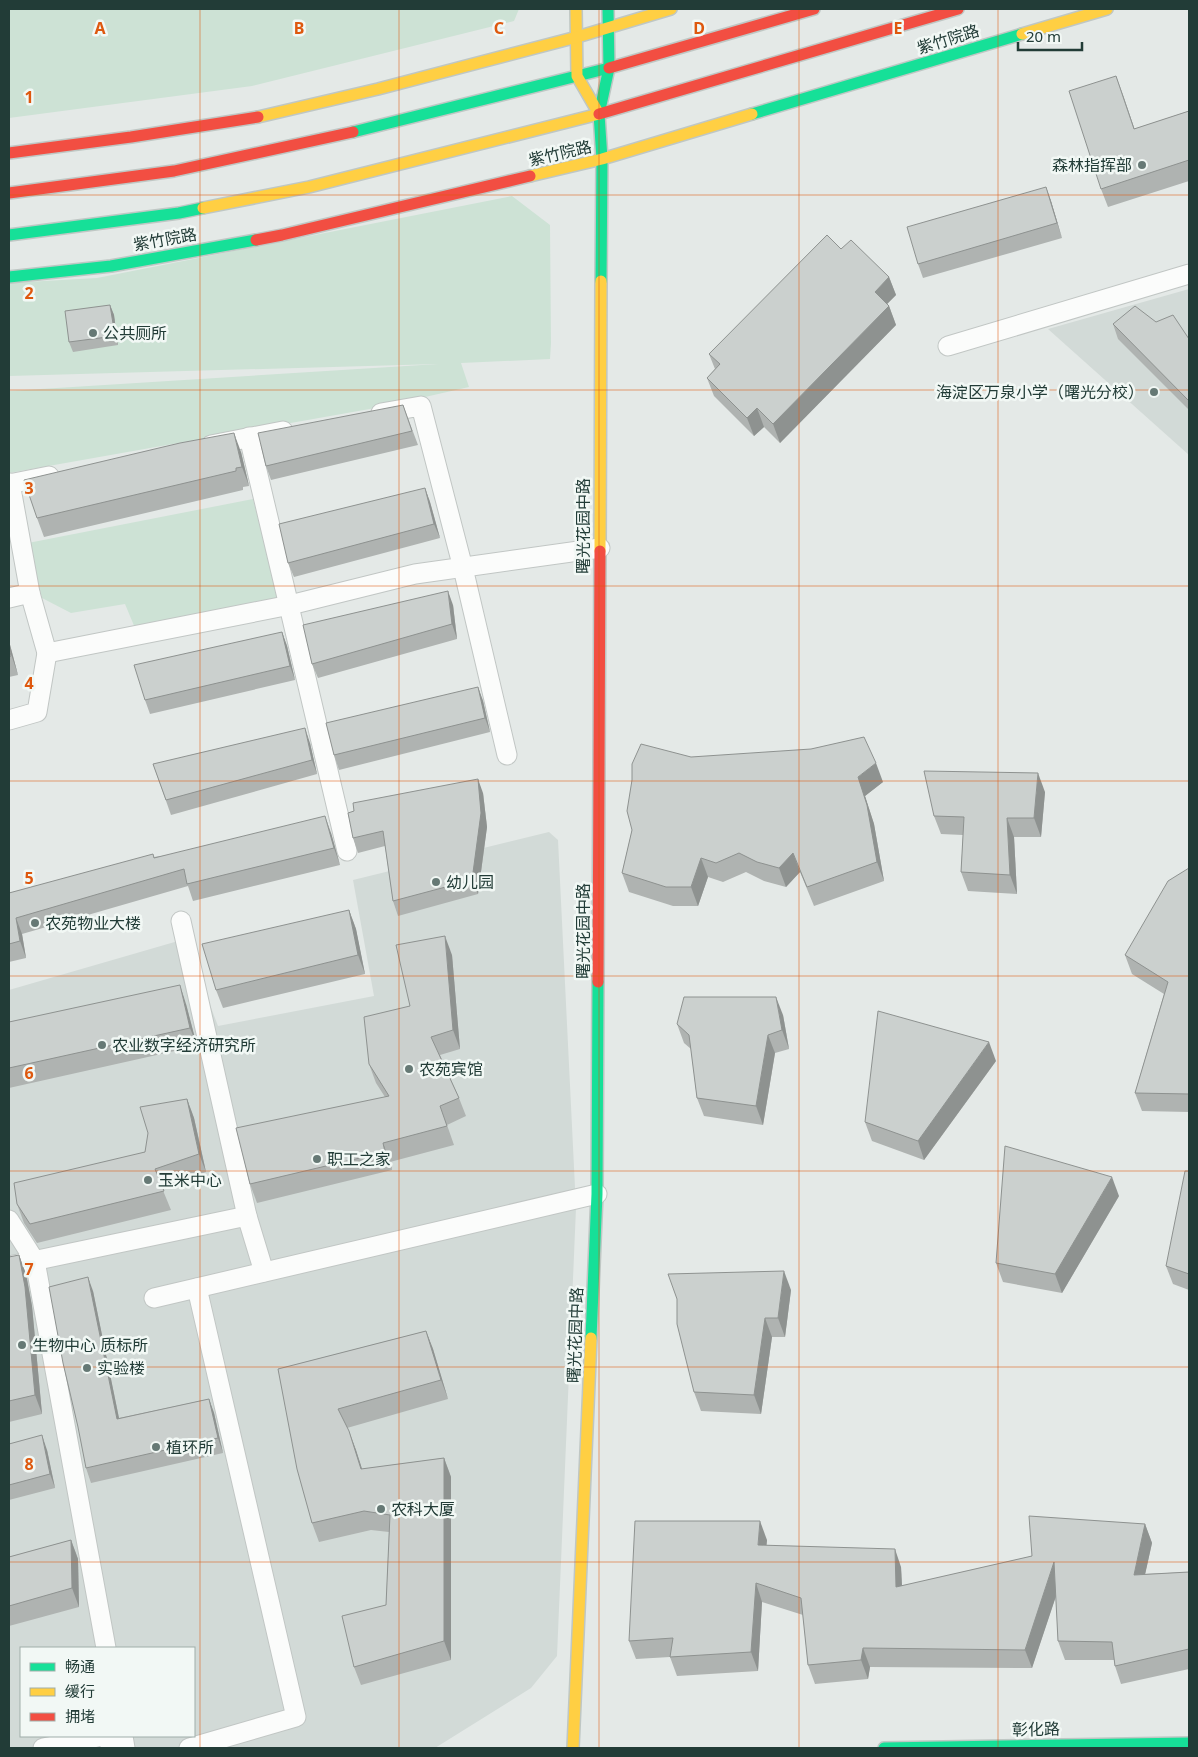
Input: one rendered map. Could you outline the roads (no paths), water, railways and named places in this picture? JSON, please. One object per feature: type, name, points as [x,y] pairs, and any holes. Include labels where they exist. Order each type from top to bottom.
[{"type":"main road","points":[[576,9],[577,76],[599,114]]},
{"type":"main road","points":[[599,114],[609,68],[608,9]]},
{"type":"main road","points":[[9,153],[131,137],[269,115],[378,90],[577,37],[671,9]]},
{"type":"main road","points":[[9,192],[174,171],[334,137],[609,68],[814,9]]},
{"type":"main road","name":"紫竹院路","points":[[12,236],[179,213],[310,187],[599,114],[958,9]]},
{"type":"main road","name":"紫竹院路","points":[[9,277],[111,266],[282,235],[602,159],[1107,9]]},
{"type":"main road","name":"曙光花园中路","points":[[573,1748],[597,1194],[602,159],[599,114]]},
{"type":"main road","name":"彰化路","points":[[884,1748],[1189,1743]]},
{"type":"street","points":[[948,346],[1189,274]]},
{"type":"street","points":[[364,416],[421,406],[507,756]]},
{"type":"street","points":[[192,448],[297,428]]},
{"type":"street","points":[[249,437],[347,851]]},
{"type":"street","points":[[9,720],[37,712],[47,653],[30,593],[9,483],[67,472]]},
{"type":"street","points":[[47,653],[290,604],[415,574],[600,548]]},
{"type":"street","points":[[9,598],[30,593]]},
{"type":"street","points":[[181,921],[247,1216],[264,1272]]},
{"type":"street","points":[[154,1298],[597,1194]]},
{"type":"street","points":[[9,1266],[247,1216]]},
{"type":"street","points":[[9,1220],[35,1261],[106,1647]]},
{"type":"street","points":[[189,1748],[296,1717],[197,1288]]},
{"type":"street","points":[[43,1748],[98,1737]]},
{"type":"street","points":[[104,1737],[114,1748]]},
{"type":"place","name":"森林指挥部","points":[[1142,165]]},
{"type":"place","name":"公共厕所","points":[[93,333]]},
{"type":"place","name":"海淀区万泉小学（曙光分校）","points":[[1154,392]]},
{"type":"place","name":"幼儿园","points":[[436,882]]},
{"type":"place","name":"农苑物业大楼","points":[[35,923]]},
{"type":"place","name":"农业数字经济研究所","points":[[102,1045]]},
{"type":"place","name":"农苑宾馆","points":[[409,1069]]},
{"type":"place","name":"职工之家","points":[[317,1159]]},
{"type":"place","name":"玉米中心","points":[[148,1180]]},
{"type":"place","name":"生物中心 质标所","points":[[22,1345]]},
{"type":"place","name":"实验楼","points":[[87,1368]]},
{"type":"place","name":"植环所","points":[[156,1447]]},
{"type":"place","name":"农科大厦","points":[[381,1509]]}]
